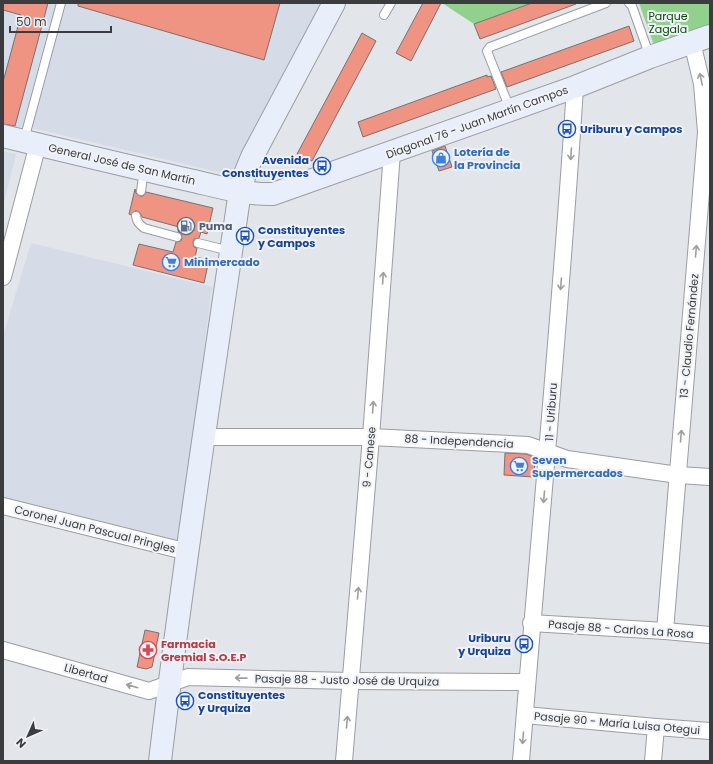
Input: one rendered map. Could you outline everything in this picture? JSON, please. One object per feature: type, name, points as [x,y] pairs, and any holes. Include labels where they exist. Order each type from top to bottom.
[{"type":"main road","points":[[160,761],[169,683],[240,191],[252,157],[334,3]]},
{"type":"main road","name":"Diagonal 76 - Juan Martín Campos","points":[[240,191],[256,194],[273,194],[575,87],[650,57],[701,39]]},
{"type":"main road","name":"General José de San Martín","points":[[3,136],[31,143],[143,180],[240,191]]},
{"type":"street","name":"13 - Claudio Fernández","points":[[665,631],[706,132],[702,84],[701,39]]},
{"type":"street","name":"11 - Uriburu","points":[[521,761],[548,452],[575,87]]},
{"type":"street","points":[[3,276],[31,143]]},
{"type":"street","name":"9 - Canese","points":[[344,761],[371,437],[392,152]]},
{"type":"street","name":"88 - Independencia","points":[[204,437],[371,437],[528,445],[567,459],[678,475],[710,477]]},
{"type":"street","name":"Coronel Juan Pascual Pringles","points":[[3,506],[188,552]]},
{"type":"street","name":"Pasaje 88 - Carlos La Rosa","points":[[532,623],[710,635]]},
{"type":"street","name":"Libertad","points":[[3,650],[149,691],[169,683]]},
{"type":"street","name":"Pasaje 88 - Justo José de Urquiza","points":[[169,683],[188,676],[350,681],[527,682]]},
{"type":"street","name":"Pasaje 90 - María Luisa Otegui","points":[[524,715],[710,731]]},
{"type":"street","points":[[653,761],[656,727]]},
{"type":"lane","points":[[31,143],[61,3]]},
{"type":"lane","points":[[384,15],[391,3]]},
{"type":"lane","points":[[511,110],[487,51],[490,47],[606,3]]},
{"type":"lane","points":[[629,3],[632,6],[650,57]]},
{"type":"lane","points":[[136,216],[139,225],[144,228],[177,237]]},
{"type":"lane","points":[[198,243],[231,252]]},
{"type":"shaded area","points":[[3,3],[323,3],[235,176],[28,127],[14,127],[3,124]]},
{"type":"shaded area","points":[[3,151],[16,154],[3,207]]},
{"type":"shaded area","points":[[31,243],[212,287],[179,542],[3,499],[3,336]]},
{"type":"green space","points":[[442,3],[532,3],[474,24]]},
{"type":"green space","name":"Parque Zagala","points":[[639,3],[710,3],[710,29],[655,48]]},
{"type":"building","points":[[3,3],[48,3],[15,126],[3,124],[3,82],[21,15],[3,10]]},
{"type":"building","points":[[78,3],[280,3],[264,60],[78,6]]},
{"type":"building","points":[[423,3],[441,3],[411,61],[396,53]]},
{"type":"building","points":[[532,3],[576,4],[480,39],[474,24]]},
{"type":"building","points":[[629,26],[634,41],[507,87],[501,72]]},
{"type":"building","points":[[362,33],[376,41],[312,161],[297,154]]},
{"type":"building","points":[[487,75],[487,77],[491,76],[496,89],[363,137],[358,122]]},
{"type":"building","name":"Lotería de la Provincia","points":[[445,146],[452,167],[439,171],[432,151]]},
{"type":"building","points":[[135,189],[136,193],[140,196],[143,196],[146,192],[213,208],[207,234],[201,232],[199,238],[194,239],[193,242],[194,247],[197,248],[195,257],[209,260],[204,283],[133,265],[139,244],[173,252],[176,242],[181,241],[182,238],[181,233],[178,232],[179,227],[142,217],[137,211],[131,215],[129,214]]},
{"type":"building","name":"Seven Supermercados","points":[[505,453],[526,454],[536,458],[533,477],[504,475]]},
{"type":"building","name":"Farmacia Gremial S.O.E.P","points":[[145,630],[159,633],[152,667],[146,669],[137,667]]},
{"type":"place","name":"Uriburu y Campos","points":[[567,129]]},
{"type":"place","name":"Lotería de la Provincia","points":[[441,158]]},
{"type":"place","name":"Avenida Constituyentes","points":[[322,166]]},
{"type":"place","name":"Puma","points":[[186,226]]},
{"type":"place","name":"Constituyentes y Campos","points":[[245,236]]},
{"type":"place","name":"Minimercado","points":[[171,262]]},
{"type":"place","name":"Seven Supermercados","points":[[519,466]]},
{"type":"place","name":"Uriburu y Urquiza","points":[[524,644]]},
{"type":"place","name":"Farmacia Gremial S.O.E.P","points":[[148,650]]},
{"type":"place","name":"Constituyentes y Urquiza","points":[[185,701]]}]
